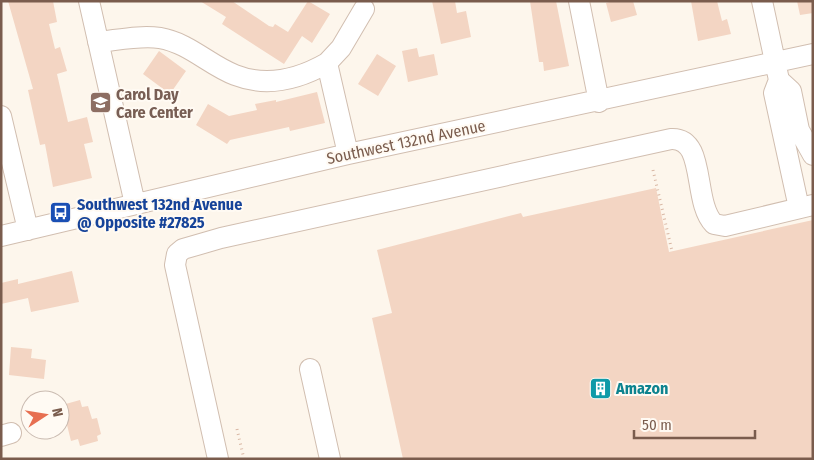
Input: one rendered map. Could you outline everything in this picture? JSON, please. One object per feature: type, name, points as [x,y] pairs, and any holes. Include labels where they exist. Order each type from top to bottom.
[{"type":"street","points":[[89,1],[135,204]]},
{"type":"street","points":[[579,1],[599,102]]},
{"type":"street","points":[[218,459],[175,265],[177,254],[183,249],[670,139],[681,140],[690,147],[706,214],[714,224],[725,226],[806,206],[774,93],[776,72],[762,1]]},
{"type":"street","points":[[98,42],[130,38],[159,38],[187,47],[235,75],[275,82],[297,77],[327,63],[341,48],[364,9]]},
{"type":"street","name":"Southwest 132nd Avenue","points":[[1,236],[348,154],[599,102],[776,72],[813,54]]},
{"type":"street","points":[[327,63],[348,154]]},
{"type":"street","points":[[776,72],[791,90],[799,130],[813,155]]},
{"type":"street","points":[[1,117],[28,230]]},
{"type":"street","points":[[310,369],[330,459]]},
{"type":"path","points":[[653,170],[672,251]]},
{"type":"path","points":[[237,429],[244,459]]},
{"type":"building","points":[[8,1],[53,1],[57,22],[49,24],[55,49],[60,47],[67,71],[57,74],[68,122],[87,117],[93,142],[84,144],[92,178],[53,187],[45,144],[40,145],[28,90],[33,89]]},
{"type":"building","points":[[200,1],[232,1],[269,26],[273,27],[275,24],[288,32],[308,1],[330,14],[312,43],[302,36],[284,64],[222,24],[226,17]]},
{"type":"building","points":[[432,1],[455,1],[457,13],[466,11],[471,37],[441,44]]},
{"type":"building","points":[[530,1],[556,1],[569,66],[544,71],[543,62],[539,62]]},
{"type":"building","points":[[633,1],[637,15],[611,22],[606,3]]},
{"type":"building","points":[[691,1],[717,1],[722,21],[727,19],[731,34],[698,41]]},
{"type":"building","points":[[797,1],[813,1],[813,13],[800,15]]},
{"type":"building","points":[[417,48],[419,57],[434,54],[438,75],[408,82],[402,51]]},
{"type":"building","points":[[159,51],[186,71],[170,94],[143,74]]},
{"type":"building","points":[[377,54],[396,66],[378,96],[358,84]]},
{"type":"building","points":[[317,92],[325,123],[290,131],[289,127],[230,140],[227,144],[196,125],[208,104],[229,116],[257,110],[255,104],[276,100],[276,102]]},
{"type":"building","name":"Amazon","points":[[656,188],[669,252],[813,220],[813,459],[403,459],[372,318],[392,313],[377,250],[521,213],[523,217]]},
{"type":"building","points":[[72,271],[79,302],[31,312],[28,298],[1,304],[1,283],[18,279],[18,284]]},
{"type":"building","points":[[11,347],[32,349],[31,358],[46,360],[44,379],[9,375]]},
{"type":"building","points":[[80,400],[82,407],[88,406],[92,419],[97,418],[101,434],[97,436],[98,441],[80,446],[78,439],[71,441],[70,403]]},
{"type":"place","name":"Carol Day Care Center","points":[[100,103]]},
{"type":"place","name":"Southwest 132nd Avenue @ Opposite #27825","points":[[61,213]]},
{"type":"place","name":"Amazon","points":[[600,388]]}]
